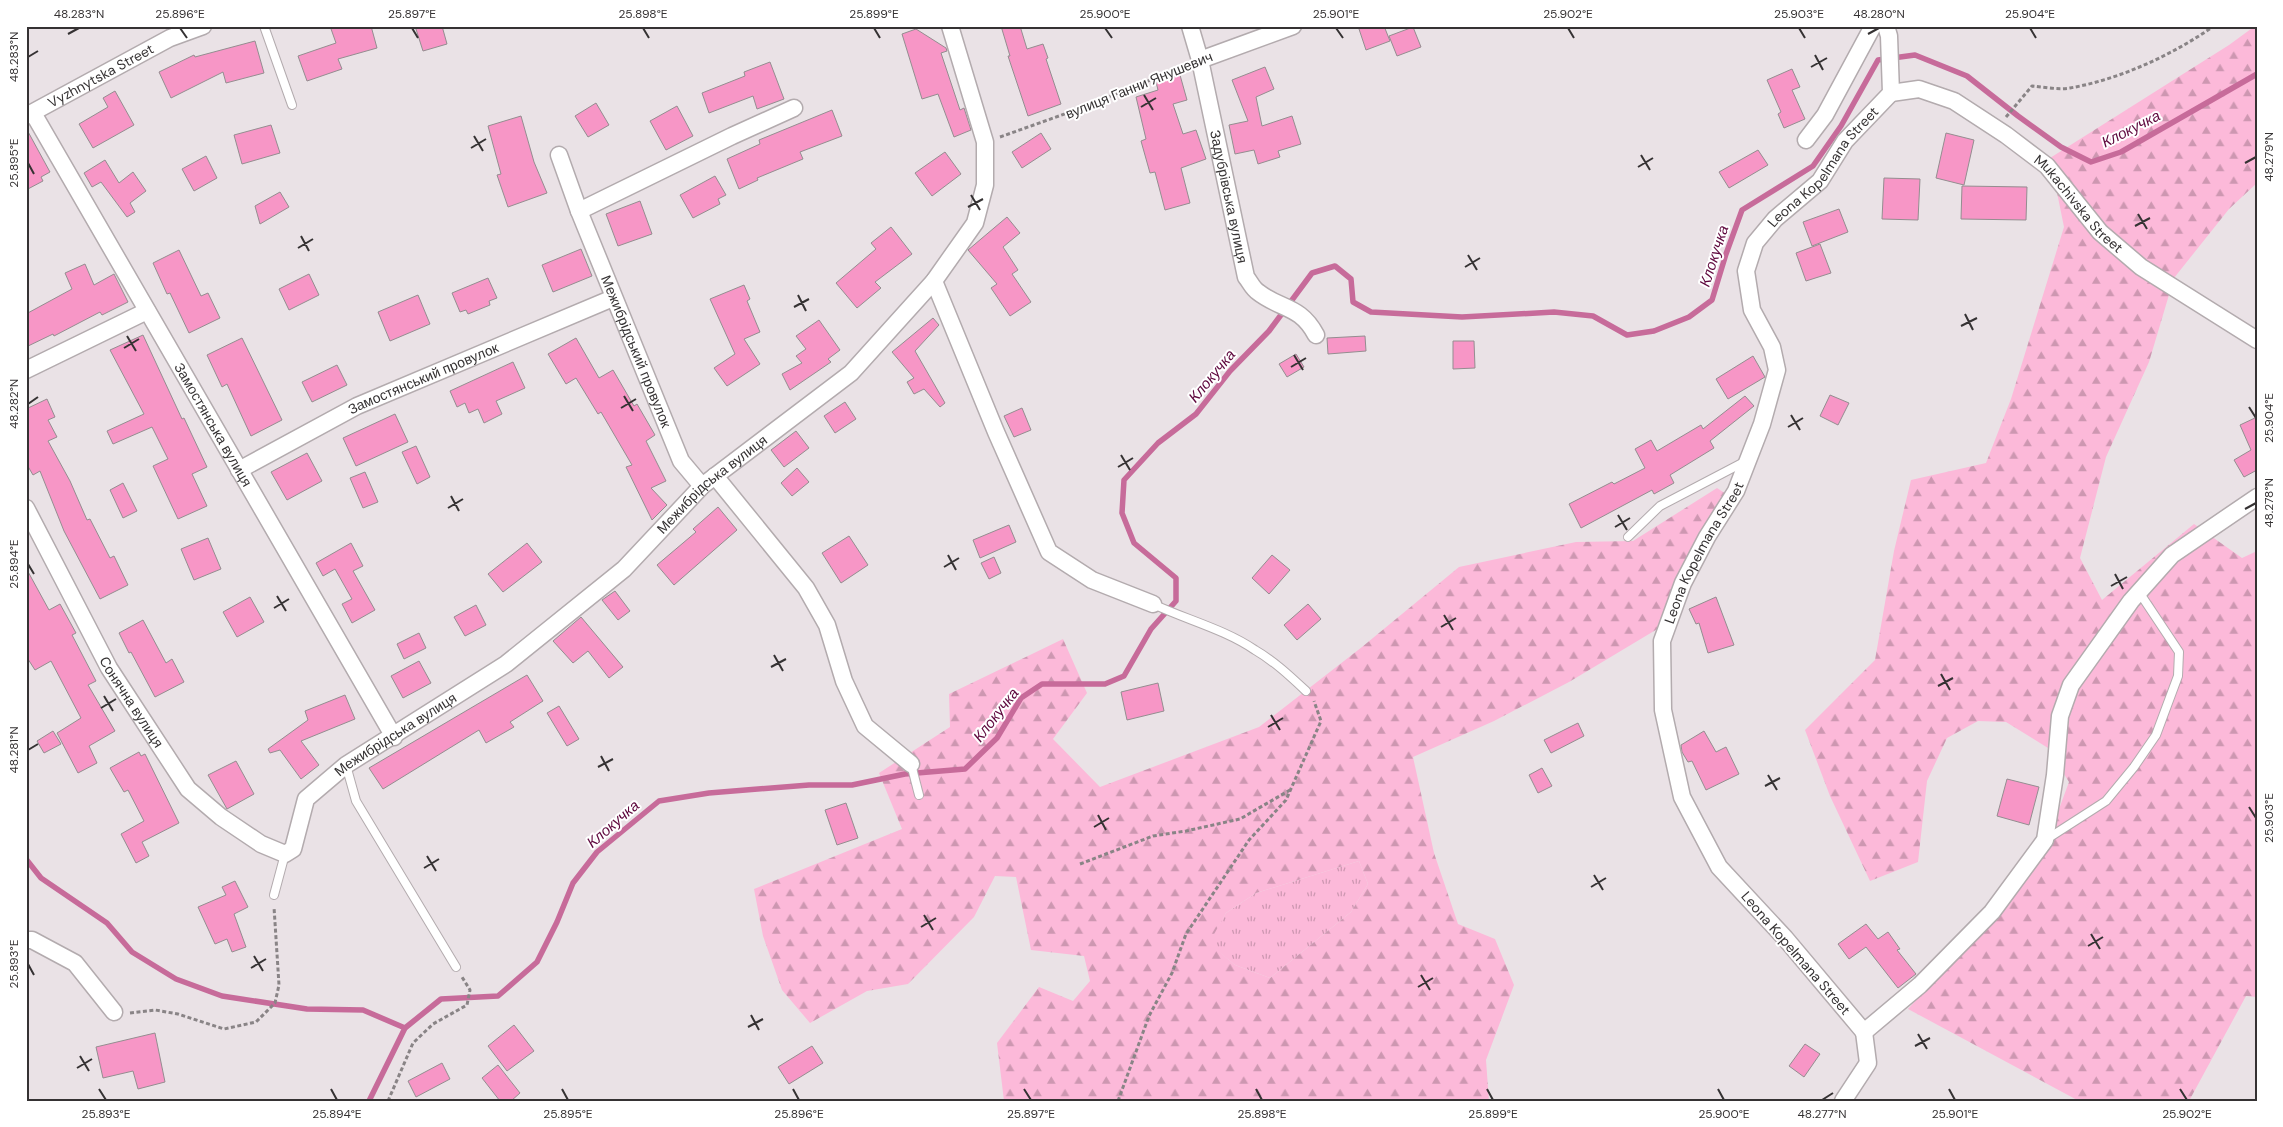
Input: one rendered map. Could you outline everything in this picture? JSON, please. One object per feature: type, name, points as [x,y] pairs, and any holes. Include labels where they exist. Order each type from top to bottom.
[{"type":"street","name":"Vyzhnytska Street","points":[[30,115],[170,32],[203,26]]},
{"type":"street","name":"Межибрідська вулиця","points":[[285,854],[292,849],[306,799],[346,765],[394,737],[506,664],[624,569],[709,481],[851,373],[934,281],[975,223],[985,185],[985,142],[950,26]]},
{"type":"street","name":"Задубрівська вулиця","points":[[1190,26],[1200,60],[1246,277],[1257,292],[1295,311],[1309,322],[1316,335]]},
{"type":"street","name":"вулиця Ганни Янушевич","points":[[1200,60],[1292,26]]},
{"type":"street","points":[[1806,140],[1824,115],[1873,26]]},
{"type":"street","points":[[1887,31],[1891,93]]},
{"type":"street","name":"Mukachivska Street","points":[[1891,93],[1919,89],[1954,100],[2006,135],[2047,166],[2100,232],[2141,267],[2257,340]]},
{"type":"street","name":"Leona Kopelmana Street","points":[[1864,1032],[1785,938],[1719,867],[1682,797],[1663,710],[1662,641],[1683,584],[1707,537],[1736,491],[1762,424],[1777,370],[1772,347],[1752,310],[1746,271],[1755,243],[1775,220],[1820,181],[1845,141],[1891,93]]},
{"type":"street","points":[[579,211],[732,136],[794,108]]},
{"type":"street","name":"Замостянська вулиця","points":[[30,115],[147,311],[394,737]]},
{"type":"street","name":"Межибрідський провулок","points":[[559,154],[613,298],[681,461],[709,481],[806,588],[827,625],[844,681],[865,726],[911,764]]},
{"type":"street","points":[[934,281],[1003,449],[1049,552],[1092,580],[1153,604]]},
{"type":"street","name":"Замостянський провулок","points":[[240,470],[357,406],[613,298]]},
{"type":"street","points":[[26,370],[147,311]]},
{"type":"street","points":[[1843,1101],[1868,1062],[1864,1032],[1920,985],[1992,912],[2045,840],[2056,775],[2060,716],[2071,685],[2139,592],[2172,555],[2257,497]]},
{"type":"street","name":"Сонячна вулиця","points":[[26,508],[108,668],[188,789],[221,817],[261,844],[285,854]]},
{"type":"street","points":[[26,940],[32,940],[75,963],[114,1012]]},
{"type":"lane","points":[[264,26],[292,105]]},
{"type":"lane","points":[[1628,537],[1660,506],[1748,460]]},
{"type":"lane","points":[[2045,840],[2106,801],[2134,767],[2156,735],[2178,676],[2179,652],[2139,592]]},
{"type":"lane","points":[[1153,604],[1182,618],[1207,625],[1254,649],[1279,667],[1306,691]]},
{"type":"lane","points":[[911,764],[919,795]]},
{"type":"lane","points":[[346,765],[356,801],[456,967]]},
{"type":"lane","points":[[274,895],[285,854]]},
{"type":"path","points":[[2004,120],[2032,86],[2068,88],[2132,71],[2198,38],[2214,26]]},
{"type":"path","name":"вулиця Ганни Янушевич","points":[[985,142],[1073,111],[1200,60]]},
{"type":"path","points":[[1118,1101],[1149,1016],[1172,972],[1186,934],[1249,840],[1286,800],[1321,721],[1316,703],[1306,691]]},
{"type":"path","points":[[1080,864],[1153,836],[1186,831],[1240,818],[1290,790]]},
{"type":"path","points":[[114,1012],[133,1013],[155,1010],[178,1014],[224,1029],[256,1022],[274,1004],[279,985],[274,895]]},
{"type":"path","points":[[388,1101],[413,1043],[433,1024],[466,1005],[470,990]]},
{"type":"green space","points":[[2257,26],[2257,183],[2229,209],[2174,278],[2149,362],[2106,457],[2080,558],[2102,600],[2194,524],[2242,558],[2257,551],[2257,997],[2246,996],[2189,1101],[2079,1101],[1908,1009],[2039,863],[2069,782],[2048,748],[2006,722],[1978,721],[1947,738],[1927,781],[1918,862],[1870,881],[1830,796],[1805,730],[1875,660],[1894,551],[1911,480],[1986,463],[2011,399],[2064,227],[2050,158],[2229,45]]},
{"type":"green space","points":[[1717,488],[1729,496],[1659,628],[1569,682],[1494,721],[1413,757],[1434,853],[1458,924],[1495,939],[1514,985],[1486,1060],[1489,1101],[1004,1101],[997,1043],[1039,987],[1073,1001],[1090,981],[1084,956],[1031,950],[1016,877],[995,876],[974,917],[908,984],[867,991],[810,1023],[782,990],[763,936],[754,889],[902,829],[879,773],[950,727],[949,694],[1063,639],[1087,693],[1053,739],[1100,787],[1259,727],[1362,647],[1459,567],[1576,542],[1633,541]],"holes":[[[1359,861],[1368,884],[1351,912],[1270,978],[1235,965],[1209,943],[1226,913],[1256,893]]]},
{"type":"green space","points":[[1359,861],[1368,884],[1351,912],[1270,978],[1235,965],[1208,943],[1226,913],[1256,893]]},
{"type":"building","points":[[330,26],[371,26],[377,48],[338,59],[342,69],[307,81],[298,56],[336,43]]},
{"type":"building","points":[[415,26],[442,26],[447,44],[423,51]]},
{"type":"building","points":[[1001,26],[1020,26],[1027,49],[1043,44],[1061,104],[1028,116],[1008,56],[1010,56]]},
{"type":"building","points":[[1358,26],[1384,26],[1390,41],[1366,50]]},
{"type":"building","points":[[1413,27],[1421,47],[1397,56],[1389,36]]},
{"type":"building","points":[[916,29],[946,48],[947,51],[941,53],[960,110],[964,108],[971,130],[954,137],[938,94],[922,99],[902,34]]},
{"type":"building","points":[[255,41],[264,73],[226,83],[223,72],[171,98],[159,72],[194,55],[195,57]]},
{"type":"building","points":[[770,62],[784,99],[757,109],[753,96],[709,113],[702,93],[745,76],[744,72]]},
{"type":"building","points":[[1265,67],[1274,89],[1256,97],[1262,126],[1292,116],[1301,144],[1278,151],[1280,157],[1258,164],[1254,150],[1235,154],[1229,125],[1248,121],[1232,80]]},
{"type":"building","points":[[1792,69],[1800,87],[1792,90],[1805,119],[1784,128],[1778,114],[1781,112],[1767,80]]},
{"type":"building","points":[[1180,75],[1187,100],[1173,104],[1183,134],[1196,130],[1206,159],[1181,168],[1190,203],[1165,210],[1155,172],[1150,173],[1141,141],[1146,139],[1136,97],[1158,90],[1156,82]]},
{"type":"building","points":[[115,91],[134,125],[93,148],[79,124],[108,107],[103,98]]},
{"type":"building","points":[[596,103],[609,125],[588,137],[575,116]]},
{"type":"building","points":[[677,106],[693,136],[666,150],[650,121]]},
{"type":"building","points":[[832,110],[842,136],[800,152],[803,159],[757,178],[758,180],[739,189],[727,159],[760,144],[759,140]]},
{"type":"building","points":[[521,116],[534,162],[547,193],[508,207],[497,175],[501,174],[488,126]]},
{"type":"building","points":[[271,125],[280,153],[242,164],[234,135]]},
{"type":"building","points":[[26,128],[50,172],[41,177],[43,181],[26,190]]},
{"type":"building","points":[[1041,133],[1051,149],[1022,168],[1012,152]]},
{"type":"building","points":[[1946,133],[1974,140],[1964,185],[1936,178]]},
{"type":"building","points":[[1758,150],[1768,165],[1729,188],[1719,172]]},
{"type":"building","points":[[945,152],[961,174],[932,196],[915,173]]},
{"type":"building","points":[[206,156],[217,178],[194,191],[182,169]]},
{"type":"building","points":[[105,160],[119,183],[133,172],[146,191],[130,203],[135,212],[127,217],[101,182],[92,187],[84,173]]},
{"type":"building","points":[[715,176],[726,195],[718,199],[720,204],[693,218],[680,195]]},
{"type":"building","points":[[1884,178],[1920,179],[1918,220],[1882,219]]},
{"type":"building","points":[[1962,186],[2027,187],[2026,220],[1961,219]]},
{"type":"building","points":[[280,192],[289,207],[260,224],[255,206]]},
{"type":"building","points":[[640,201],[652,234],[618,246],[606,214]]},
{"type":"building","points":[[1839,209],[1848,232],[1812,246],[1803,222]]},
{"type":"building","points":[[1007,217],[1020,233],[1003,247],[1018,270],[1012,274],[1031,302],[1010,316],[991,288],[997,284],[968,250]]},
{"type":"building","points":[[891,227],[912,254],[875,282],[881,288],[857,308],[836,283],[876,249],[871,243]]},
{"type":"building","points":[[1820,244],[1831,273],[1806,281],[1796,253]]},
{"type":"building","points":[[581,249],[592,276],[553,292],[542,265]]},
{"type":"building","points":[[179,250],[201,296],[208,293],[220,318],[189,333],[170,293],[167,294],[153,263]]},
{"type":"building","points":[[85,264],[94,285],[114,274],[128,302],[102,315],[100,312],[54,336],[53,334],[26,347],[26,314],[72,289],[65,273]]},
{"type":"building","points":[[309,274],[319,295],[289,310],[279,289]]},
{"type":"building","points":[[488,278],[497,298],[489,301],[490,305],[468,314],[466,310],[460,312],[452,293]]},
{"type":"building","points":[[744,285],[750,299],[747,301],[760,332],[744,339],[760,364],[727,386],[714,368],[735,354],[710,299]]},
{"type":"building","points":[[418,295],[430,324],[390,341],[378,312]]},
{"type":"building","points":[[933,318],[939,325],[915,351],[945,403],[940,407],[924,389],[914,394],[907,382],[914,378],[892,352]]},
{"type":"building","points":[[819,320],[840,350],[828,359],[831,362],[790,390],[782,374],[802,363],[796,356],[806,349],[796,336]]},
{"type":"building","points":[[143,335],[182,419],[184,418],[207,467],[192,474],[207,506],[178,519],[153,466],[168,459],[152,427],[113,444],[107,431],[144,414],[110,350]]},
{"type":"building","points":[[1365,336],[1366,351],[1328,354],[1327,338]]},
{"type":"building","points":[[242,338],[282,420],[251,436],[227,384],[222,387],[207,355]]},
{"type":"building","points":[[576,338],[599,378],[613,370],[634,406],[637,404],[655,435],[646,441],[666,481],[651,488],[667,505],[652,520],[626,467],[632,465],[601,412],[598,414],[576,378],[566,384],[548,354]]},
{"type":"building","points":[[1453,341],[1474,341],[1475,368],[1453,369]]},
{"type":"building","points":[[1296,354],[1304,367],[1287,377],[1279,364]]},
{"type":"building","points":[[1753,356],[1765,377],[1728,399],[1716,379]]},
{"type":"building","points":[[513,362],[525,388],[496,401],[502,414],[484,423],[478,409],[469,413],[465,403],[457,407],[450,391]]},
{"type":"building","points":[[337,365],[347,385],[312,402],[302,382]]},
{"type":"building","points":[[1830,395],[1849,403],[1838,425],[1820,416]]},
{"type":"building","points":[[1745,396],[1754,406],[1710,441],[1714,448],[1670,475],[1674,483],[1654,494],[1652,490],[1581,528],[1569,504],[1645,468],[1635,449],[1651,440],[1657,451],[1701,425],[1703,429]]},
{"type":"building","points":[[47,399],[55,417],[48,420],[57,437],[48,441],[70,481],[87,520],[90,519],[110,558],[114,556],[128,585],[100,599],[64,531],[40,471],[33,475],[26,463],[26,409]]},
{"type":"building","points":[[845,402],[856,419],[835,433],[824,416]]},
{"type":"building","points":[[1022,408],[1031,430],[1014,437],[1004,416]]},
{"type":"building","points":[[395,414],[408,442],[356,466],[343,438]]},
{"type":"building","points":[[2257,417],[2257,470],[2244,477],[2234,460],[2251,450],[2240,425]]},
{"type":"building","points":[[796,431],[809,448],[784,467],[771,450]]},
{"type":"building","points":[[416,446],[430,477],[417,484],[402,452]]},
{"type":"building","points":[[307,453],[322,481],[287,500],[271,472]]},
{"type":"building","points":[[797,468],[809,482],[792,496],[781,483]]},
{"type":"building","points":[[365,472],[378,502],[363,508],[350,478]]},
{"type":"building","points":[[123,483],[137,511],[123,518],[110,490]]},
{"type":"building","points":[[718,507],[737,530],[674,585],[657,565],[696,532],[693,529]]},
{"type":"building","points":[[1009,525],[1016,542],[980,558],[973,540]]},
{"type":"building","points":[[849,536],[868,565],[841,583],[822,553]]},
{"type":"building","points":[[208,538],[221,569],[194,580],[181,549]]},
{"type":"building","points":[[351,543],[363,566],[353,571],[375,610],[352,623],[342,604],[352,599],[335,569],[323,576],[316,563]]},
{"type":"building","points":[[527,543],[542,562],[503,592],[488,574]]},
{"type":"building","points":[[1272,555],[1290,570],[1269,594],[1252,578]]},
{"type":"building","points":[[994,557],[1001,573],[989,579],[981,563]]},
{"type":"building","points":[[26,568],[49,610],[60,604],[76,633],[72,635],[96,681],[88,685],[115,731],[89,746],[97,763],[78,773],[57,733],[81,718],[51,661],[35,670],[26,656]]},
{"type":"building","points":[[615,591],[630,611],[618,620],[602,600]]},
{"type":"building","points":[[250,597],[264,622],[237,637],[223,612]]},
{"type":"building","points":[[1716,597],[1734,645],[1708,653],[1699,623],[1696,624],[1689,609]]},
{"type":"building","points":[[1308,604],[1321,619],[1297,640],[1284,625]]},
{"type":"building","points":[[476,605],[486,625],[465,636],[454,617]]},
{"type":"building","points":[[581,617],[623,667],[609,678],[588,651],[573,663],[553,641]]},
{"type":"building","points":[[143,620],[166,663],[172,659],[184,682],[155,697],[119,633]]},
{"type":"building","points":[[419,633],[426,648],[404,659],[397,644]]},
{"type":"building","points":[[419,661],[431,683],[403,698],[391,676]]},
{"type":"building","points":[[527,675],[543,701],[510,722],[514,727],[486,743],[479,730],[383,789],[369,768]]},
{"type":"building","points":[[1158,683],[1164,711],[1127,720],[1121,692]]},
{"type":"building","points":[[345,695],[355,719],[301,741],[319,765],[301,779],[280,750],[270,753],[268,749],[308,720],[305,711]]},
{"type":"building","points":[[559,706],[579,739],[567,746],[547,713]]},
{"type":"building","points":[[1578,723],[1584,736],[1551,753],[1544,740]]},
{"type":"building","points":[[53,731],[61,744],[44,753],[37,741]]},
{"type":"building","points":[[1704,731],[1716,752],[1726,747],[1739,774],[1706,790],[1692,761],[1688,762],[1682,752],[1681,745]]},
{"type":"building","points":[[139,752],[141,756],[145,754],[179,823],[142,842],[149,856],[136,863],[121,834],[144,821],[128,790],[124,792],[110,768]]},
{"type":"building","points":[[236,761],[254,794],[227,809],[208,775]]},
{"type":"building","points":[[1542,768],[1552,786],[1538,793],[1529,775]]},
{"type":"building","points":[[2007,779],[2039,787],[2029,825],[1997,816]]},
{"type":"building","points":[[846,803],[858,838],[837,845],[825,810]]},
{"type":"building","points":[[235,881],[248,907],[234,914],[246,947],[232,952],[227,939],[215,944],[198,907],[226,895],[222,887]]},
{"type":"building","points":[[1866,924],[1878,939],[1888,932],[1900,949],[1897,950],[1916,974],[1898,988],[1866,947],[1849,959],[1838,944]]},
{"type":"building","points":[[514,1025],[534,1051],[507,1071],[488,1046]]},
{"type":"building","points":[[155,1033],[165,1082],[138,1089],[133,1071],[103,1078],[96,1047]]},
{"type":"building","points":[[1805,1044],[1820,1054],[1804,1077],[1789,1066]]},
{"type":"building","points":[[812,1046],[823,1063],[789,1084],[778,1067]]},
{"type":"building","points":[[442,1063],[450,1079],[416,1097],[408,1081]]},
{"type":"building","points":[[498,1065],[520,1093],[511,1101],[500,1101],[482,1078]]},
{"type":"waterway","name":"Клокучка","points":[[369,1101],[405,1028],[441,999],[498,996],[537,962],[557,922],[573,883],[597,852],[659,801],[709,793],[809,785],[852,785],[905,774],[965,769],[997,738],[1021,698],[1042,684],[1105,684],[1124,676],[1151,629],[1176,601],[1176,578],[1134,543],[1122,513],[1124,480],[1158,443],[1196,414],[1230,371],[1269,331],[1312,273],[1335,266],[1351,279],[1353,302],[1371,312],[1462,317],[1554,312],[1593,316],[1627,335],[1654,331],[1689,317],[1712,300],[1742,210],[1813,166],[1841,126],[1878,60],[1915,55],[1967,76],[2061,147],[2091,162],[2121,152],[2257,74]]},
{"type":"waterway","points":[[26,859],[41,878],[107,923],[132,952],[176,979],[222,996],[307,1009],[363,1010],[405,1028]]}]
